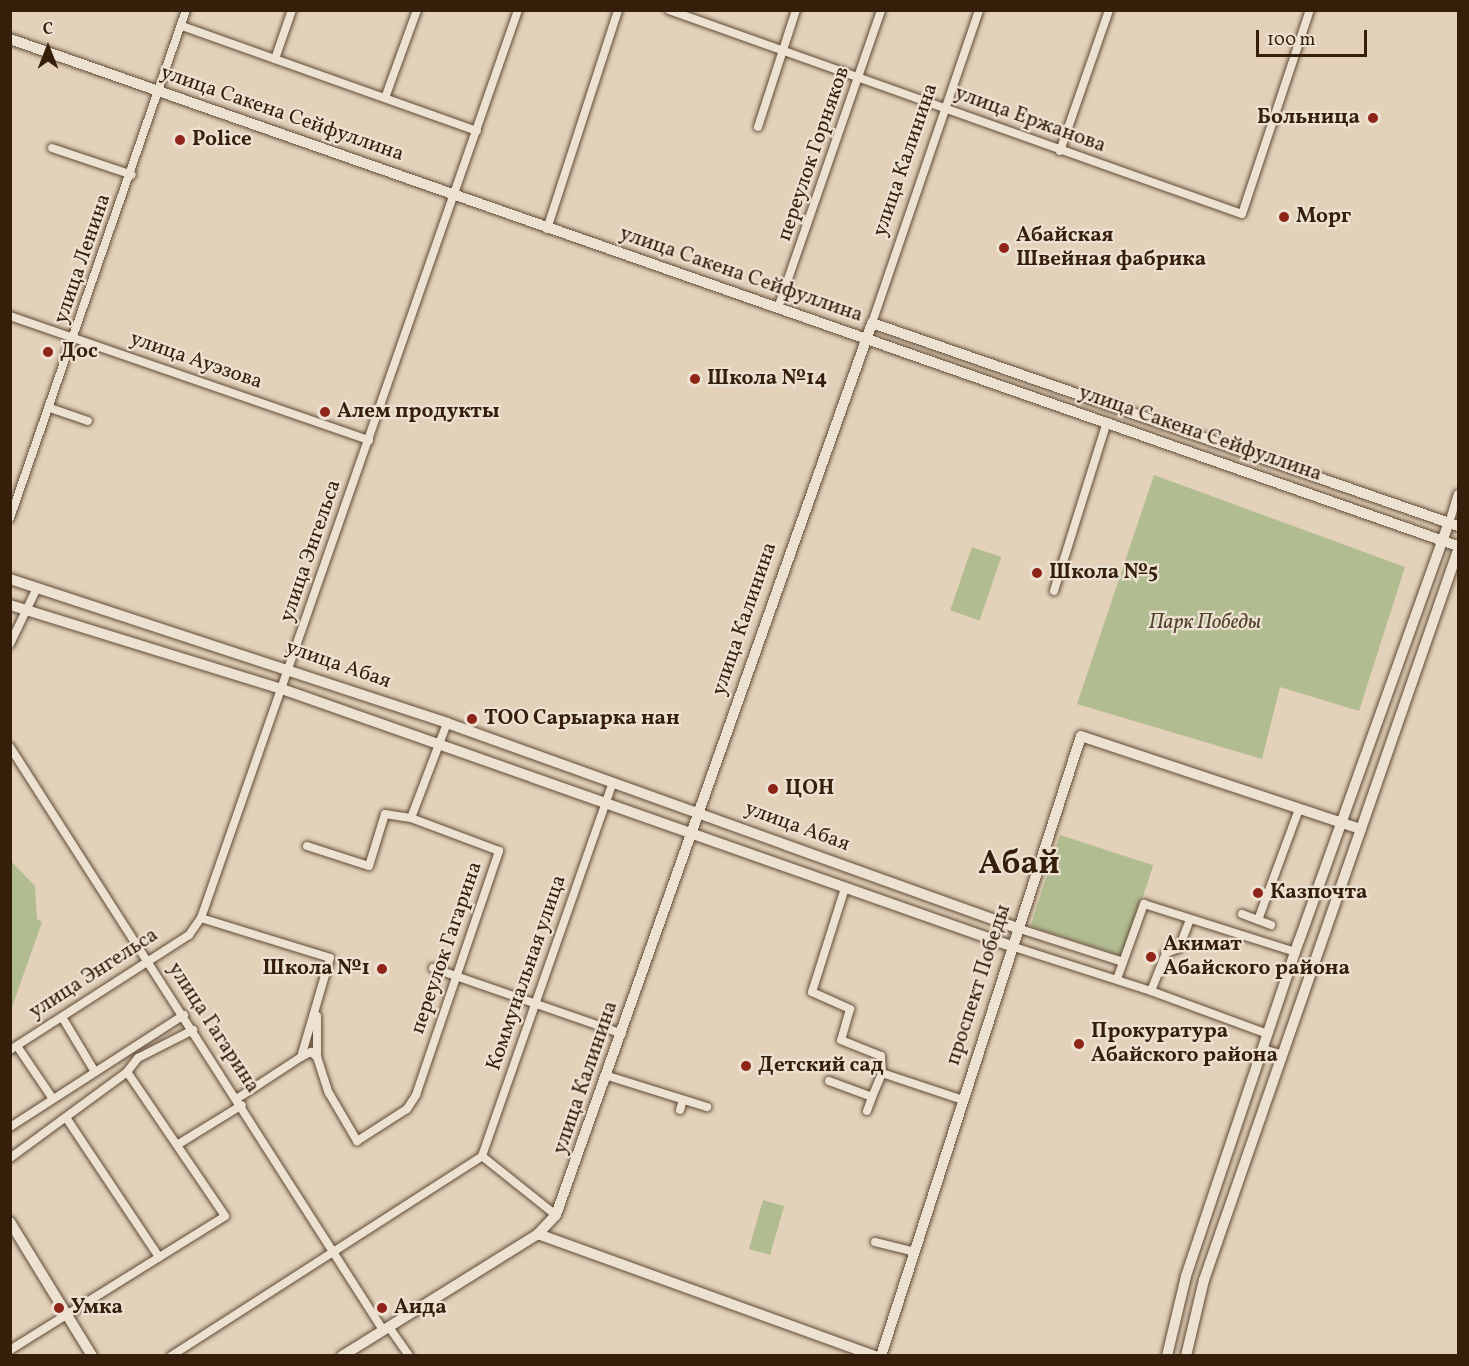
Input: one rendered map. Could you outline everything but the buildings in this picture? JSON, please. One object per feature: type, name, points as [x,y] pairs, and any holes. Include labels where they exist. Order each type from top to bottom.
[{"type":"street","name":"улица Ленина","points":[[10,518],[132,175],[186,10]]},
{"type":"street","points":[[275,59],[292,10]]},
{"type":"street","points":[[385,99],[417,10]]},
{"type":"street","name":"улица Энгельса","points":[[14,1048],[189,935],[201,918],[455,196],[518,10]]},
{"type":"street","points":[[547,229],[618,10]]},
{"type":"street","name":"улица Ержанова","points":[[669,10],[1242,214],[1310,10]]},
{"type":"street","points":[[758,127],[796,10]]},
{"type":"street","name":"переулок Горняков","points":[[778,308],[881,10]]},
{"type":"street","name":"улица Калинина","points":[[342,1356],[538,1234],[556,1215],[608,1076],[863,338],[872,323],[979,10]]},
{"type":"street","points":[[1060,151],[1109,10]]},
{"type":"street","points":[[182,26],[477,131]]},
{"type":"street","name":"улица Сакена Сейфуллина","points":[[10,39],[547,229],[1250,471],[1443,540],[1458,548]]},
{"type":"street","points":[[52,148],[132,175]]},
{"type":"street","name":"улица Ауэзова","points":[[10,316],[369,440]]},
{"type":"street","name":"улица Сакена Сейфуллина","points":[[872,323],[1454,524]]},
{"type":"street","points":[[50,408],[88,421]]},
{"type":"street","points":[[1054,591],[1107,423]]},
{"type":"street","points":[[1250,471],[1255,455]]},
{"type":"street","points":[[1167,1356],[1186,1276],[1341,823],[1443,540],[1454,524],[1458,494]]},
{"type":"street","points":[[1186,1356],[1204,1280],[1310,968],[1361,829],[1458,548]]},
{"type":"street","name":"улица Абая","points":[[10,579],[289,669],[447,723],[852,869],[845,888],[692,832],[282,689],[10,605]]},
{"type":"street","points":[[10,644],[23,609],[37,588]]},
{"type":"street","points":[[307,846],[369,866],[387,812],[411,818],[437,744],[447,723]]},
{"type":"street","name":"проспект Победы","points":[[881,1356],[1011,946],[1081,736],[1361,829]]},
{"type":"street","name":"улица Гагарина","points":[[10,747],[240,1102],[333,1251],[386,1328],[409,1356]]},
{"type":"street","name":"Коммунальная улица","points":[[482,1156],[613,782]]},
{"type":"street","points":[[1258,920],[1299,809]]},
{"type":"street","name":"переулок Гагарина","points":[[318,1057],[329,1093],[357,1141],[407,1109],[416,1095],[499,849],[411,818]]},
{"type":"street","points":[[852,869],[1017,928],[1123,962]]},
{"type":"street","points":[[867,1111],[882,1073],[881,1056],[841,1040],[850,1009],[811,988],[845,888],[1011,946],[1117,979],[1268,1034]]},
{"type":"street","points":[[1117,979],[1144,904],[1294,957],[1310,968]]},
{"type":"street","points":[[1242,914],[1271,925]]},
{"type":"street","points":[[201,918],[327,955],[330,962],[301,1057]]},
{"type":"street","points":[[1150,991],[1166,953],[1179,948],[1190,919]]},
{"type":"street","points":[[432,968],[622,1034]]},
{"type":"street","points":[[317,1008],[318,1057]]},
{"type":"street","points":[[10,1127],[184,1015]]},
{"type":"street","points":[[62,1017],[95,1072]]},
{"type":"street","points":[[10,1158],[67,1119],[127,1072],[138,1058],[193,1030]]},
{"type":"street","points":[[14,1048],[53,1100]]},
{"type":"street","points":[[1263,1049],[1281,1054]]},
{"type":"street","points":[[177,1145],[301,1057],[311,1053],[318,1057]]},
{"type":"street","points":[[10,1350],[225,1216],[127,1072]]},
{"type":"street","points":[[882,1073],[963,1100]]},
{"type":"street","points":[[608,1076],[707,1107]]},
{"type":"street","points":[[829,1081],[872,1097]]},
{"type":"street","points":[[680,1110],[683,1100]]},
{"type":"street","points":[[67,1119],[159,1257]]},
{"type":"street","points":[[171,1356],[482,1156],[556,1215]]},
{"type":"street","points":[[10,1222],[92,1356]]},
{"type":"street","points":[[538,1234],[875,1356]]},
{"type":"street","points":[[875,1242],[915,1252]]},
{"type":"street","points":[[1186,1276],[1204,1280]]},
{"type":"green space","name":"Парк Победы","points":[[1154,475],[1405,567],[1359,711],[1280,687],[1262,759],[1077,704]]},
{"type":"green space","points":[[972,547],[1001,557],[979,620],[950,610]]},
{"type":"green space","points":[[1060,835],[1153,865],[1124,957],[1030,926]]},
{"type":"green space","points":[[11,861],[35,886],[37,919],[42,922],[11,1010]]},
{"type":"green space","points":[[763,1200],[784,1206],[770,1255],[749,1249]]},
{"type":"place","name":"Больница","points":[[1373,118]]},
{"type":"place","name":"Police","points":[[180,140]]},
{"type":"place","name":"Морг","points":[[1284,217]]},
{"type":"place","name":"Абайская Швейная фабрика","points":[[1004,248]]},
{"type":"place","name":"Дос","points":[[48,352]]},
{"type":"place","name":"Школа №14","points":[[695,379]]},
{"type":"place","name":"Алем продукты","points":[[325,412]]},
{"type":"place","name":"Школа №5","points":[[1037,573]]},
{"type":"place","name":"ТОО Сарыарка нан","points":[[472,719]]},
{"type":"place","name":"ЦОН","points":[[773,789]]},
{"type":"place","name":"Казпочта","points":[[1258,893]]},
{"type":"place","name":"Акимат Абайского района","points":[[1151,957]]},
{"type":"place","name":"Школа №1","points":[[382,969]]},
{"type":"place","name":"Прокуратура Абайского района","points":[[1079,1044]]},
{"type":"place","name":"Детский сад","points":[[746,1066]]},
{"type":"place","name":"Умка","points":[[59,1308]]},
{"type":"place","name":"Аида","points":[[382,1308]]},
{"type":"district","name":"Абай","points":[[1019,866]]}]
